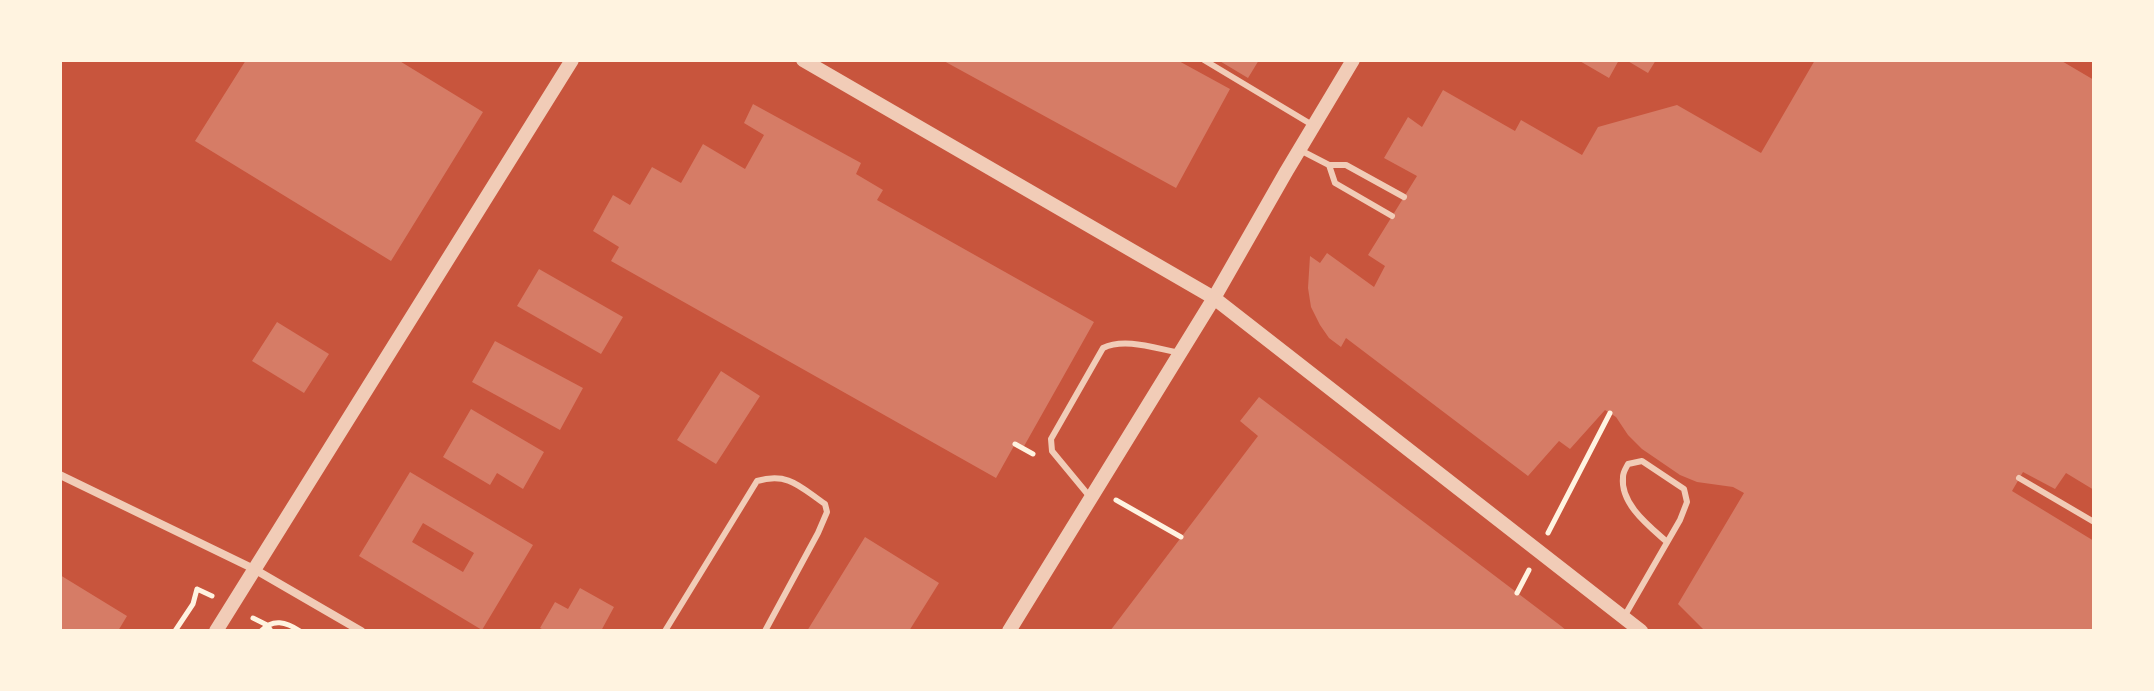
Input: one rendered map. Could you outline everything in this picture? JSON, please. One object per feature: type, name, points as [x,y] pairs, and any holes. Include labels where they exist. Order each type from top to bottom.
[{"type":"street","points":[[216,631],[572,60]]},
{"type":"street","points":[[803,60],[1214,298],[1641,631]]},
{"type":"street","points":[[1009,631],[1181,353],[1353,60]]},
{"type":"street","points":[[60,475],[254,569],[361,631]]},
{"type":"lane","points":[[1204,60],[1314,126]]},
{"type":"lane","points":[[1299,149],[1329,165],[1346,165],[1404,197]]},
{"type":"lane","points":[[1329,165],[1335,183],[1392,216]]},
{"type":"lane","points":[[1091,498],[1052,451],[1051,439],[1103,348],[1113,343],[1181,353]]},
{"type":"lane","points":[[1624,617],[1680,520],[1687,502],[1684,489],[1642,461],[1628,464],[1623,477],[1626,497],[1639,516],[1667,542]]},
{"type":"lane","points":[[665,631],[746,496],[757,481],[773,476],[787,478],[825,504],[827,512],[765,631]]},
{"type":"lane","points":[[2019,478],[2094,522]]},
{"type":"path","points":[[1546,538],[1610,413]]},
{"type":"path","points":[[1517,593],[1532,565]]},
{"type":"path","points":[[175,631],[193,604],[197,589]]},
{"type":"path","points":[[261,631],[275,622],[300,631]]},
{"type":"building","points":[[246,60],[398,60],[483,112],[391,261],[195,141]]},
{"type":"building","points":[[942,60],[1177,60],[1230,89],[1176,188]]},
{"type":"building","points":[[1218,60],[1259,60],[1248,78]]},
{"type":"building","points":[[1578,60],[1619,60],[1609,78]]},
{"type":"building","points":[[1626,60],[1656,60],[1648,73]]},
{"type":"building","points":[[1815,60],[2060,60],[2094,80],[2094,490],[2066,473],[2055,489],[2023,472],[2012,491],[2094,541],[2094,631],[1705,631],[1678,604],[1744,493],[1733,487],[1697,482],[1680,475],[1642,449],[1616,417],[1605,410],[1570,449],[1559,441],[1528,476],[1346,338],[1341,347],[1329,338],[1311,307],[1308,288],[1310,256],[1320,263],[1327,253],[1374,287],[1385,266],[1368,255],[1417,176],[1384,158],[1408,117],[1422,127],[1443,90],[1515,131],[1521,120],[1582,155],[1598,127],[1677,105],[1761,153]]},
{"type":"building","points":[[753,104],[861,163],[856,174],[883,190],[877,200],[1094,322],[1023,448],[1015,444],[996,478],[611,261],[619,247],[593,231],[613,195],[630,205],[652,167],[681,183],[703,144],[745,169],[764,135],[744,123]]},
{"type":"building","points":[[539,269],[623,317],[601,354],[517,306]]},
{"type":"building","points":[[277,322],[329,354],[304,393],[252,361]]},
{"type":"building","points":[[495,341],[583,388],[560,430],[472,382]]},
{"type":"building","points":[[721,371],[760,396],[716,464],[677,440]]},
{"type":"building","points":[[1259,397],[1567,631],[1110,631],[1258,436],[1240,421]]},
{"type":"building","points":[[471,409],[544,452],[523,489],[497,473],[490,485],[443,457]]},
{"type":"building","points":[[410,472],[533,545],[482,630],[359,556]],"holes":[[[423,523],[474,553],[463,572],[412,542]]]},
{"type":"building","points":[[865,537],[939,583],[909,631],[807,631]]},
{"type":"building","points":[[60,575],[127,616],[118,631],[60,631]]},
{"type":"building","points":[[580,588],[614,607],[601,631],[546,631],[540,628],[555,602],[568,609]]}]
